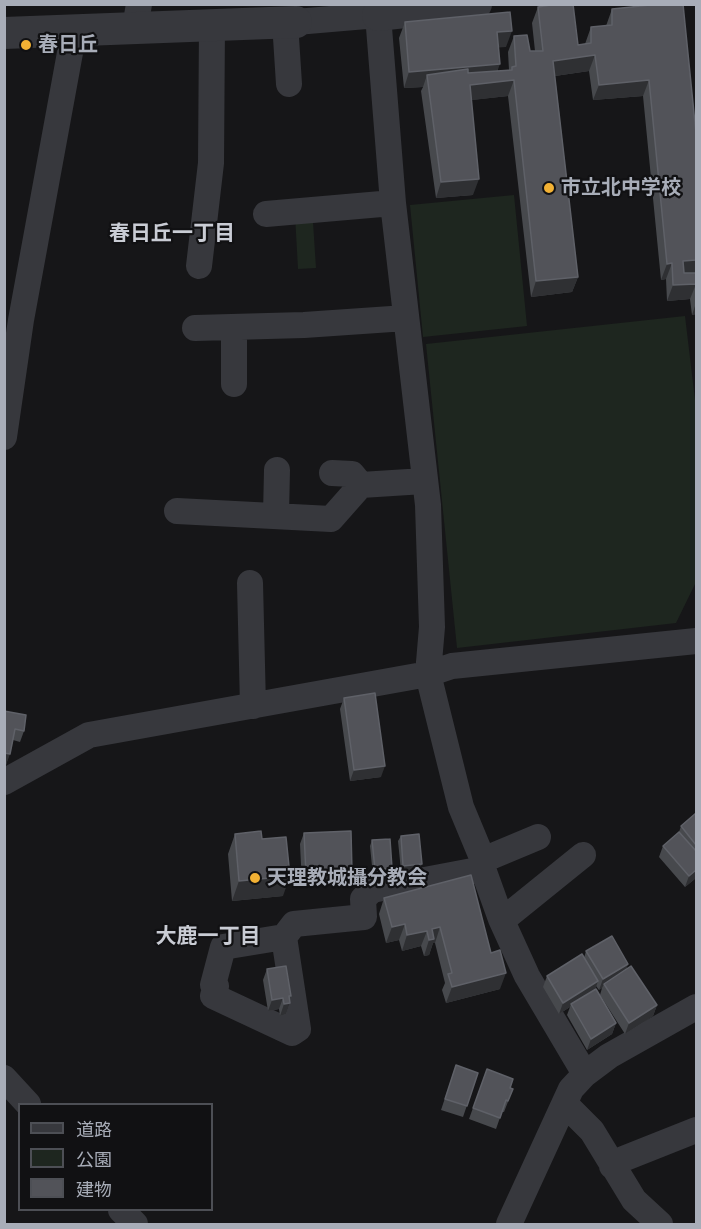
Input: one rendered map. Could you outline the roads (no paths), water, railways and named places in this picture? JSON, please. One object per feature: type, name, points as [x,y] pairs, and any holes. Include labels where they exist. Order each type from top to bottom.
[{"type":"street","points":[[4,33],[74,31],[137,16],[231,18],[378,15],[476,4]]},
{"type":"street","points":[[378,15],[393,203],[428,505],[432,627],[428,674],[452,777],[501,919],[527,976],[585,1074]]},
{"type":"street","points":[[289,84],[306,17]]},
{"type":"street","points":[[199,266],[231,18]]},
{"type":"street","points":[[4,437],[13,320],[74,31]]},
{"type":"street","points":[[266,214],[393,203]]},
{"type":"street","points":[[195,328],[303,325],[406,318]]},
{"type":"street","points":[[234,327],[234,384]]},
{"type":"street","points":[[276,515],[277,470]]},
{"type":"street","points":[[332,473],[352,474],[361,485]]},
{"type":"street","points":[[177,511],[331,519],[361,485],[424,481]]},
{"type":"street","points":[[250,583],[253,706]]},
{"type":"street","points":[[4,782],[89,735],[428,674],[452,666],[696,641]]},
{"type":"street","points":[[284,937],[294,924],[364,917],[363,899],[372,890],[483,864],[537,837]]},
{"type":"street","points":[[501,919],[583,855]]},
{"type":"street","points":[[509,1224],[571,1089],[585,1074],[637,1039],[696,1007]]},
{"type":"street","points":[[4,1078],[27,1103]]},
{"type":"street","points":[[565,1104],[592,1131],[634,1200],[660,1224]]},
{"type":"street","points":[[612,1166],[623,1159],[696,1130]]},
{"type":"street","points":[[123,1211],[135,1224]]},
{"type":"place","name":"春日丘","points":[[26,45]]},
{"type":"place","name":"市立北中学校","points":[[549,188]]},
{"type":"place","name":"天理教城攝分教会","points":[[255,878]]},
{"type":"district","name":"春日丘一丁目","points":[[172,234]]},
{"type":"district","name":"大鹿一丁目","points":[[208,937]]}]
